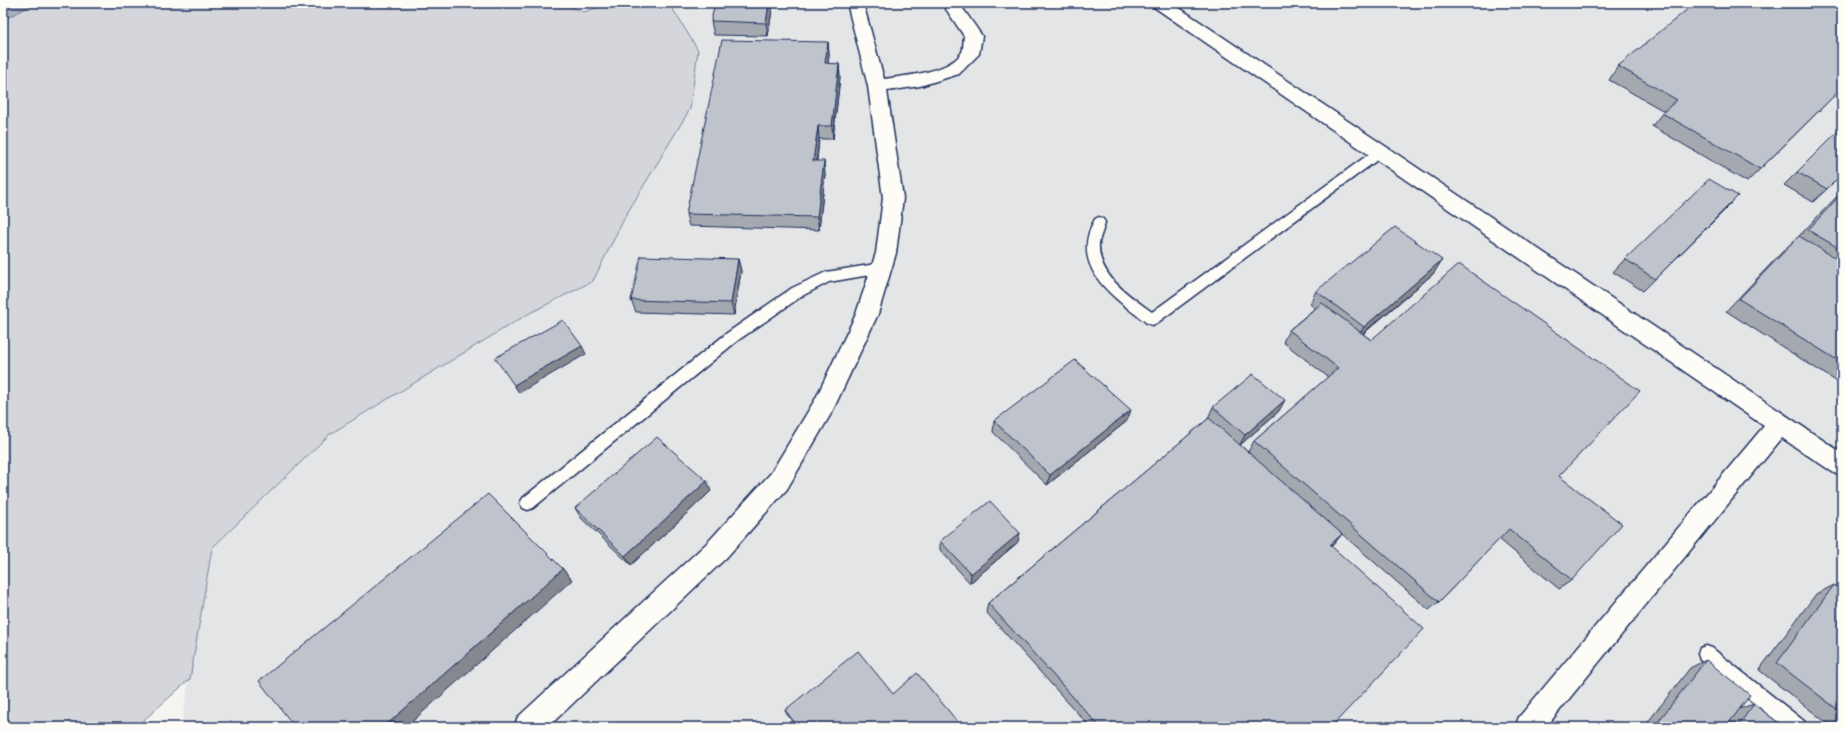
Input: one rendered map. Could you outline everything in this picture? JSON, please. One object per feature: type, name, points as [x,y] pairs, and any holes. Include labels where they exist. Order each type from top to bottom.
[{"type":"street","points":[[528,727],[717,550],[779,481],[824,405],[867,314],[886,253],[893,198],[877,86],[855,3]]},
{"type":"street","points":[[877,86],[920,80],[953,70],[970,54],[973,36],[950,3]]},
{"type":"street","points":[[1160,3],[1842,466]]},
{"type":"street","points":[[1529,727],[1780,424]]},
{"type":"lane","points":[[1099,222],[1093,243],[1096,266],[1112,289],[1152,319],[1380,152]]},
{"type":"lane","points":[[528,503],[732,337],[797,292],[826,277],[882,268]]},
{"type":"lane","points":[[1706,654],[1798,727]]},
{"type":"shaded area","points":[[3,3],[563,3],[583,12],[612,3],[669,3],[698,50],[690,109],[626,215],[593,281],[528,314],[330,434],[212,548],[190,679],[136,727],[3,727]]},
{"type":"shaded area","points":[[669,3],[1842,3],[1842,727],[181,727],[212,548],[330,434],[528,314],[593,280],[626,215],[698,50]]},
{"type":"water","points":[[3,3],[36,3],[3,20]]},
{"type":"building","points":[[715,3],[769,3],[766,23],[711,21]]},
{"type":"building","points":[[1695,3],[1842,3],[1842,88],[1760,169],[1662,113],[1677,100],[1618,66]]},
{"type":"building","points":[[722,40],[828,42],[825,63],[839,64],[832,126],[818,126],[813,161],[824,161],[817,217],[686,214]]},
{"type":"building","points":[[1842,127],[1842,174],[1827,189],[1797,172]]},
{"type":"building","points":[[1709,179],[1738,196],[1655,279],[1625,259]]},
{"type":"building","points":[[1842,193],[1842,250],[1808,230]]},
{"type":"building","points":[[1395,227],[1442,260],[1364,327],[1316,291]]},
{"type":"building","points":[[1799,236],[1842,262],[1842,363],[1739,299]]},
{"type":"building","points":[[641,256],[738,259],[731,303],[631,300]]},
{"type":"building","points":[[1459,264],[1640,391],[1559,476],[1622,524],[1572,580],[1509,529],[1439,602],[1254,441],[1338,368],[1289,330],[1322,303],[1371,340]]},
{"type":"building","points":[[563,320],[582,346],[514,385],[495,358]]},
{"type":"building","points":[[1075,360],[1131,410],[1050,475],[994,421]]},
{"type":"building","points":[[1253,374],[1285,400],[1245,435],[1213,407]]},
{"type":"building","points":[[1209,418],[1342,534],[1330,545],[1424,629],[1331,727],[1100,727],[988,603]]},
{"type":"building","points":[[657,437],[707,481],[625,556],[575,508]]},
{"type":"building","points":[[488,494],[563,569],[384,727],[295,727],[259,681]]},
{"type":"building","points":[[990,501],[1020,533],[971,574],[940,541]]},
{"type":"building","points":[[1834,585],[1842,591],[1842,713],[1777,663]]},
{"type":"building","points":[[858,651],[893,694],[917,673],[962,727],[798,727],[785,710]]},
{"type":"building","points":[[1706,660],[1750,695],[1726,727],[1654,727]]},
{"type":"building","points":[[1754,704],[1784,727],[1737,727]]}]
